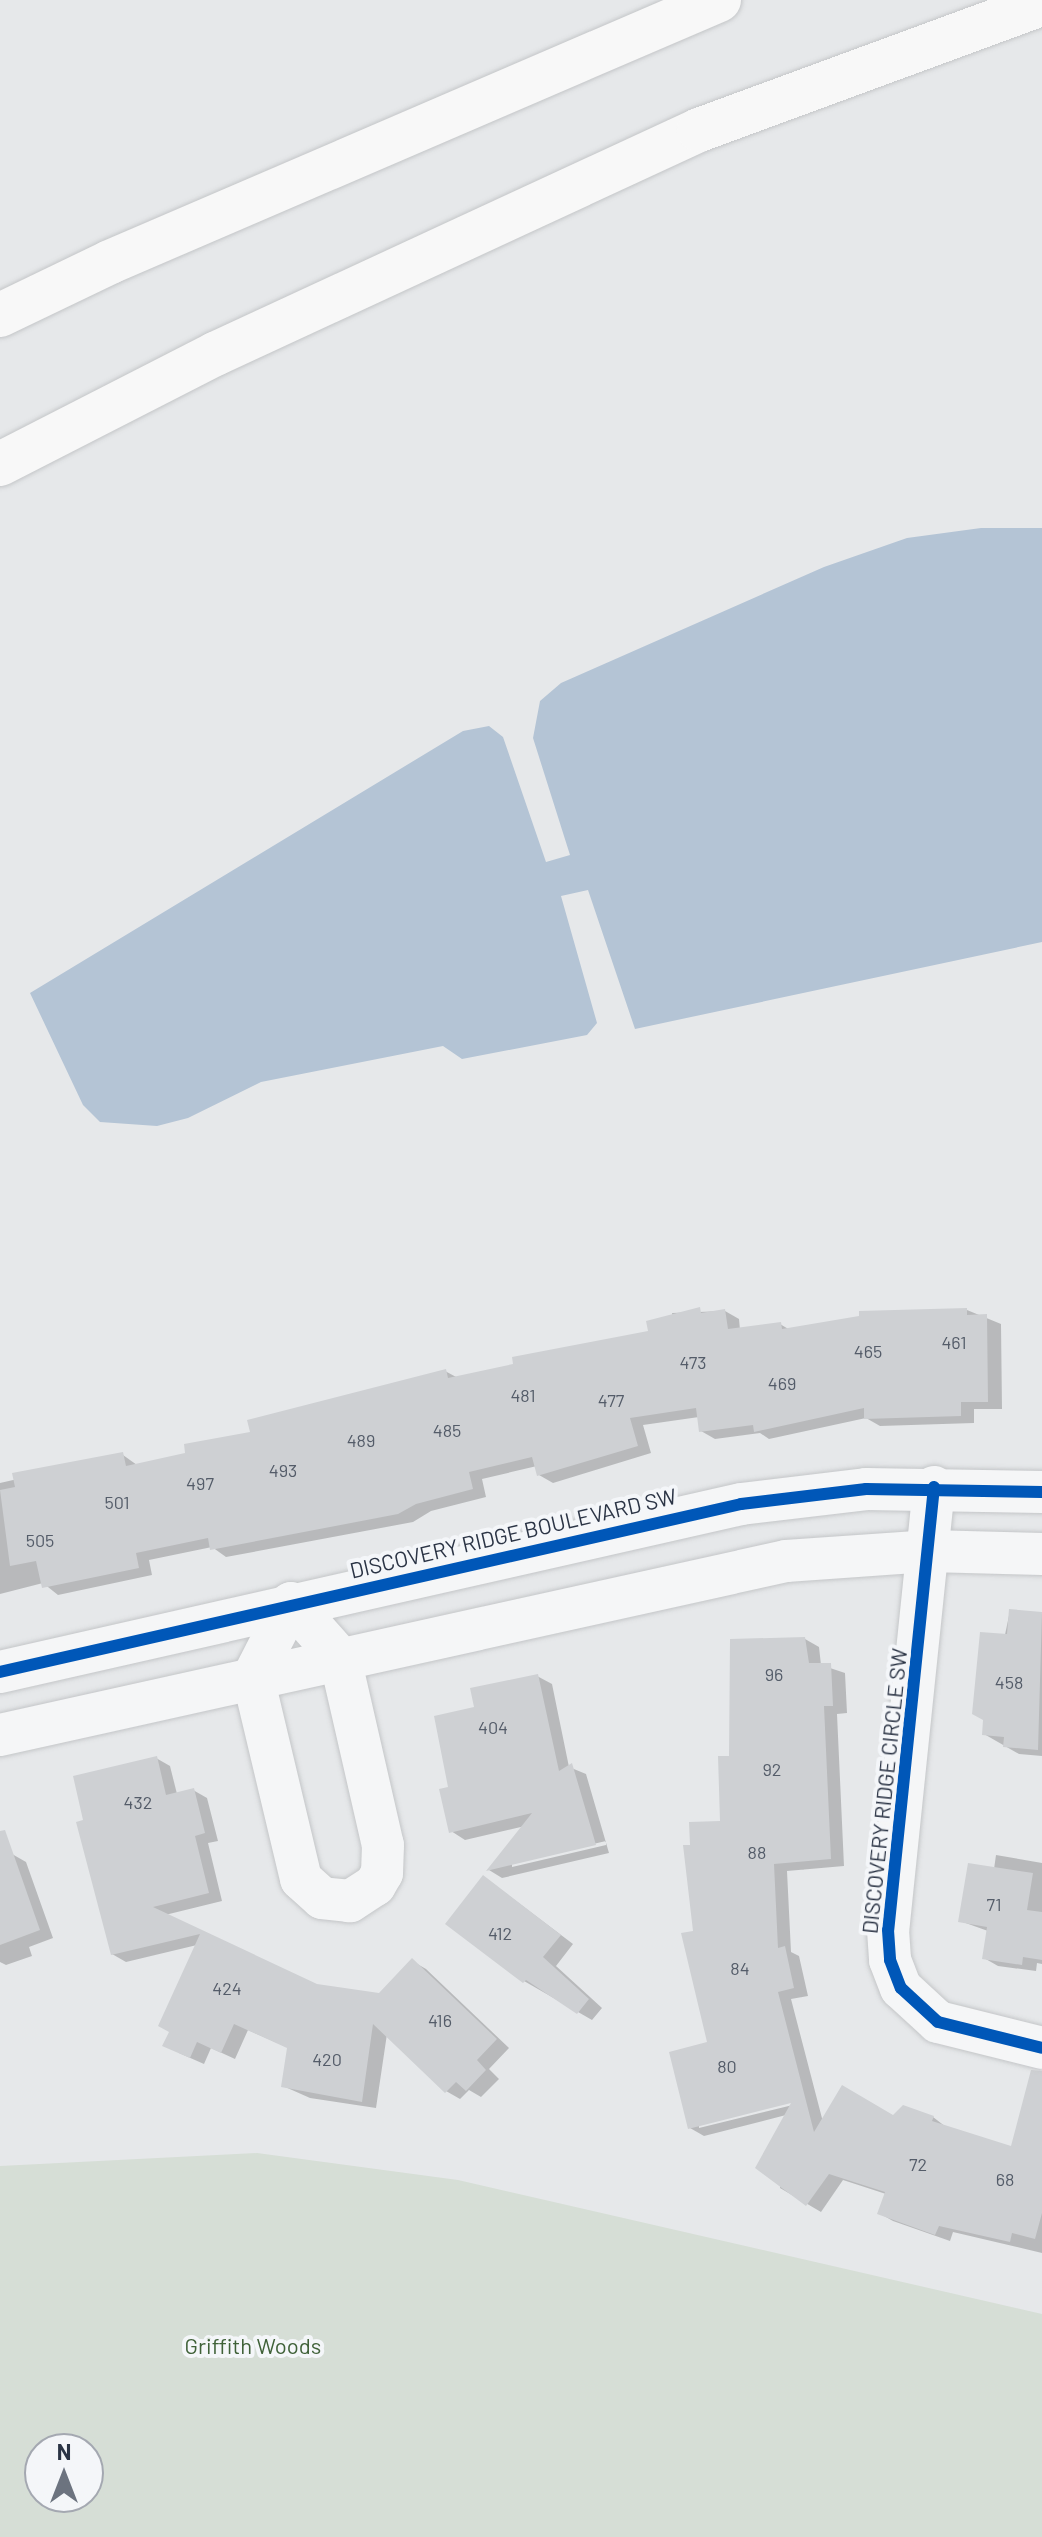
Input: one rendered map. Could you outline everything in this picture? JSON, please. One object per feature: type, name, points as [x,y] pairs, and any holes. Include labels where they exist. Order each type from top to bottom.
[{"type":"highway","points":[[0,315],[110,262],[719,0]]},
{"type":"highway","points":[[0,464],[215,354],[699,130],[1042,4]]},
{"type":"street","name":"DISCOVERY RIDGE BOULEVARD SW","points":[[0,1672],[291,1603],[741,1504],[934,1487],[1042,1492]]},
{"type":"street","name":"DISCOVERY RIDGE CIRCLE SW","points":[[934,1487],[888,1930],[890,1960],[901,1988],[938,2022],[1042,2048]]},
{"type":"street","points":[[0,1735],[786,1561],[928,1551],[1042,1554]]},
{"type":"street","points":[[291,1603],[340,1658],[385,1859],[375,1885],[350,1901],[322,1898],[301,1879],[253,1677],[291,1603]]},
{"type":"green space","name":"Griffith Woods","points":[[257,2153],[458,2180],[1042,2314],[1042,2537],[0,2537],[0,2166]]},
{"type":"water","points":[[981,528],[1042,528],[1042,942],[635,1029],[588,890],[561,896],[597,1023],[587,1035],[462,1059],[443,1046],[261,1082],[188,1118],[157,1126],[100,1122],[83,1105],[30,993],[463,731],[489,726],[503,737],[546,862],[570,855],[533,738],[540,701],[561,683],[824,567],[907,538]]},
{"type":"building","points":[[700,1307],[701,1313],[725,1309],[728,1329],[781,1322],[782,1329],[859,1316],[859,1311],[967,1308],[967,1315],[987,1314],[988,1402],[961,1402],[961,1416],[864,1419],[864,1408],[754,1432],[753,1425],[699,1432],[696,1408],[630,1418],[638,1446],[537,1476],[532,1457],[469,1472],[473,1489],[416,1504],[398,1514],[210,1550],[208,1538],[136,1553],[139,1568],[42,1588],[36,1561],[10,1566],[0,1490],[15,1487],[12,1473],[123,1452],[126,1466],[185,1453],[184,1444],[250,1432],[247,1420],[446,1369],[448,1378],[513,1364],[512,1357],[648,1331],[646,1321]]},
{"type":"building","points":[[1009,1609],[1042,1612],[1038,1750],[1003,1747],[1004,1737],[982,1735],[983,1720],[972,1714],[980,1632],[1007,1634]]},
{"type":"building","points":[[805,1637],[809,1663],[831,1663],[833,1706],[824,1706],[831,1859],[774,1864],[778,1948],[785,1946],[794,1988],[778,1992],[814,2132],[842,2085],[893,2115],[903,2105],[934,2116],[932,2121],[1011,2146],[1031,2070],[1042,2071],[1042,2213],[1035,2239],[1012,2233],[1010,2242],[939,2226],[935,2235],[877,2214],[885,2192],[829,2174],[806,2206],[755,2168],[791,2103],[688,2129],[669,2052],[707,2042],[681,1933],[693,1931],[683,1845],[690,1845],[689,1822],[720,1821],[718,1756],[729,1756],[730,1639]]},
{"type":"building","points":[[538,1674],[559,1771],[572,1763],[596,1845],[486,1871],[532,1813],[449,1833],[439,1789],[448,1787],[434,1716],[474,1707],[470,1688]]},
{"type":"building","points":[[157,1756],[166,1795],[194,1788],[205,1833],[195,1836],[209,1893],[153,1907],[317,1984],[379,1993],[412,1958],[497,2039],[477,2060],[486,2070],[466,2091],[456,2082],[445,2093],[373,2024],[362,2102],[281,2087],[287,2048],[234,2024],[221,2053],[197,2042],[190,2058],[162,2046],[169,2032],[158,2026],[200,1934],[111,1955],[76,1822],[83,1820],[73,1776]]},
{"type":"building","points":[[5,1830],[40,1930],[0,1945],[0,1831]]},
{"type":"building","points":[[968,1863],[1033,1873],[1027,1910],[1042,1912],[1042,1960],[1023,1957],[1022,1965],[982,1959],[987,1927],[958,1922]]},
{"type":"building","points":[[483,1875],[561,1935],[543,1957],[589,1999],[577,2014],[526,1980],[523,1983],[445,1924]]},
{"type":"cycle path","points":[[934,1487],[888,1930],[890,1960],[901,1988],[938,2022],[1042,2048]]},
{"type":"cycle path","points":[[0,1672],[741,1504],[866,1489],[1042,1492]]}]
